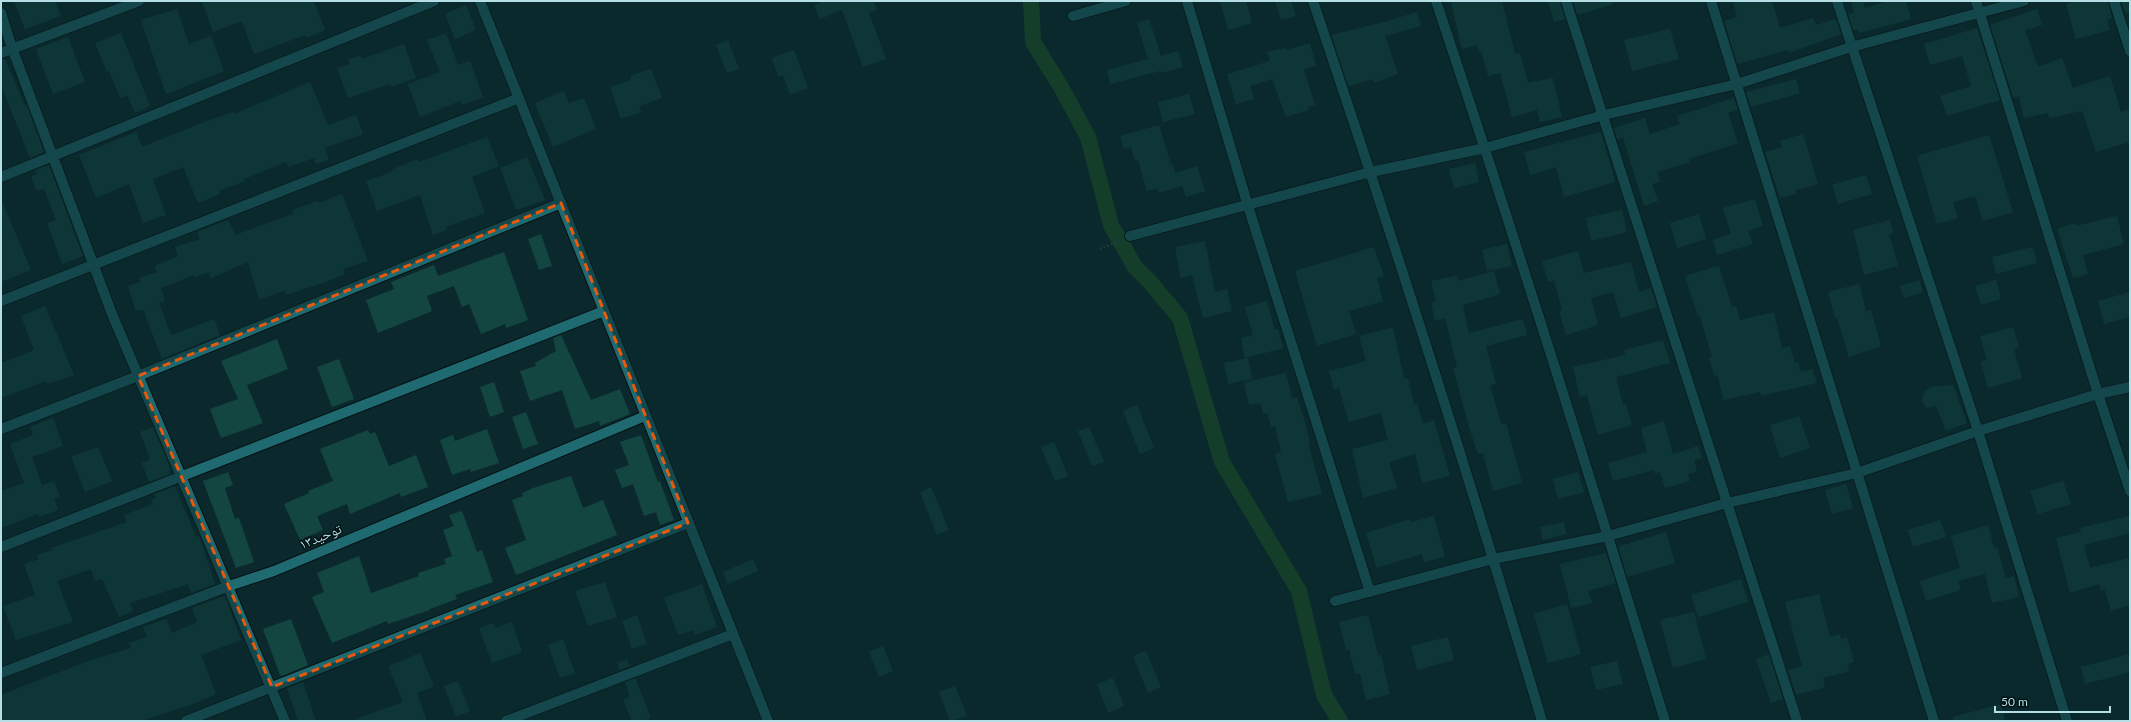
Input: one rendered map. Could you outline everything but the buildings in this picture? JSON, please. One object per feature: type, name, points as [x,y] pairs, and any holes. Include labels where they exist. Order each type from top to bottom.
[{"type":"street","points":[[1,53],[138,1]]},
{"type":"street","points":[[1,177],[434,1]]},
{"type":"street","points":[[480,1],[768,721]]},
{"type":"street","points":[[1074,16],[1126,1]]},
{"type":"street","points":[[1187,1],[1248,206],[1370,592]]},
{"type":"street","points":[[1314,1],[1371,172],[1493,559],[1542,721]]},
{"type":"street","points":[[1436,1],[1485,148],[1665,721]]},
{"type":"street","points":[[1566,1],[1604,115],[1797,721]]},
{"type":"street","points":[[1711,1],[1934,721]]},
{"type":"street","points":[[1837,1],[1978,431],[2067,721]]},
{"type":"street","points":[[1976,1],[2098,394],[2130,491]]},
{"type":"street","points":[[1130,236],[1248,206],[1371,172],[1485,148],[1604,115],[1737,84],[1851,47],[2024,1]]},
{"type":"street","points":[[2114,1],[2130,51]]},
{"type":"street","points":[[1,13],[12,48],[53,157],[138,376],[229,586],[285,721]]},
{"type":"street","points":[[1,301],[519,98]]},
{"type":"street","points":[[1,429],[138,376],[561,203]]},
{"type":"street","points":[[1,547],[604,311]]},
{"type":"street","points":[[1335,600],[1493,559],[1608,536],[1727,503],[1857,473],[1978,431],[2098,394],[2130,387]]},
{"type":"street","name":"توحید۱۳","points":[[1,673],[229,586],[274,571],[645,416]]},
{"type":"street","points":[[186,721],[688,523]]},
{"type":"street","points":[[506,721],[733,634]]},
{"type":"path","points":[[1100,250],[1130,236]]},
{"type":"highlighted area","points":[[561,203],[688,523],[272,687],[138,376]]},
{"type":"waterway","points":[[1031,1],[1033,42],[1061,87],[1088,137],[1111,225],[1135,267],[1149,281],[1180,318],[1222,462],[1299,591],[1324,695],[1340,721]]}]
